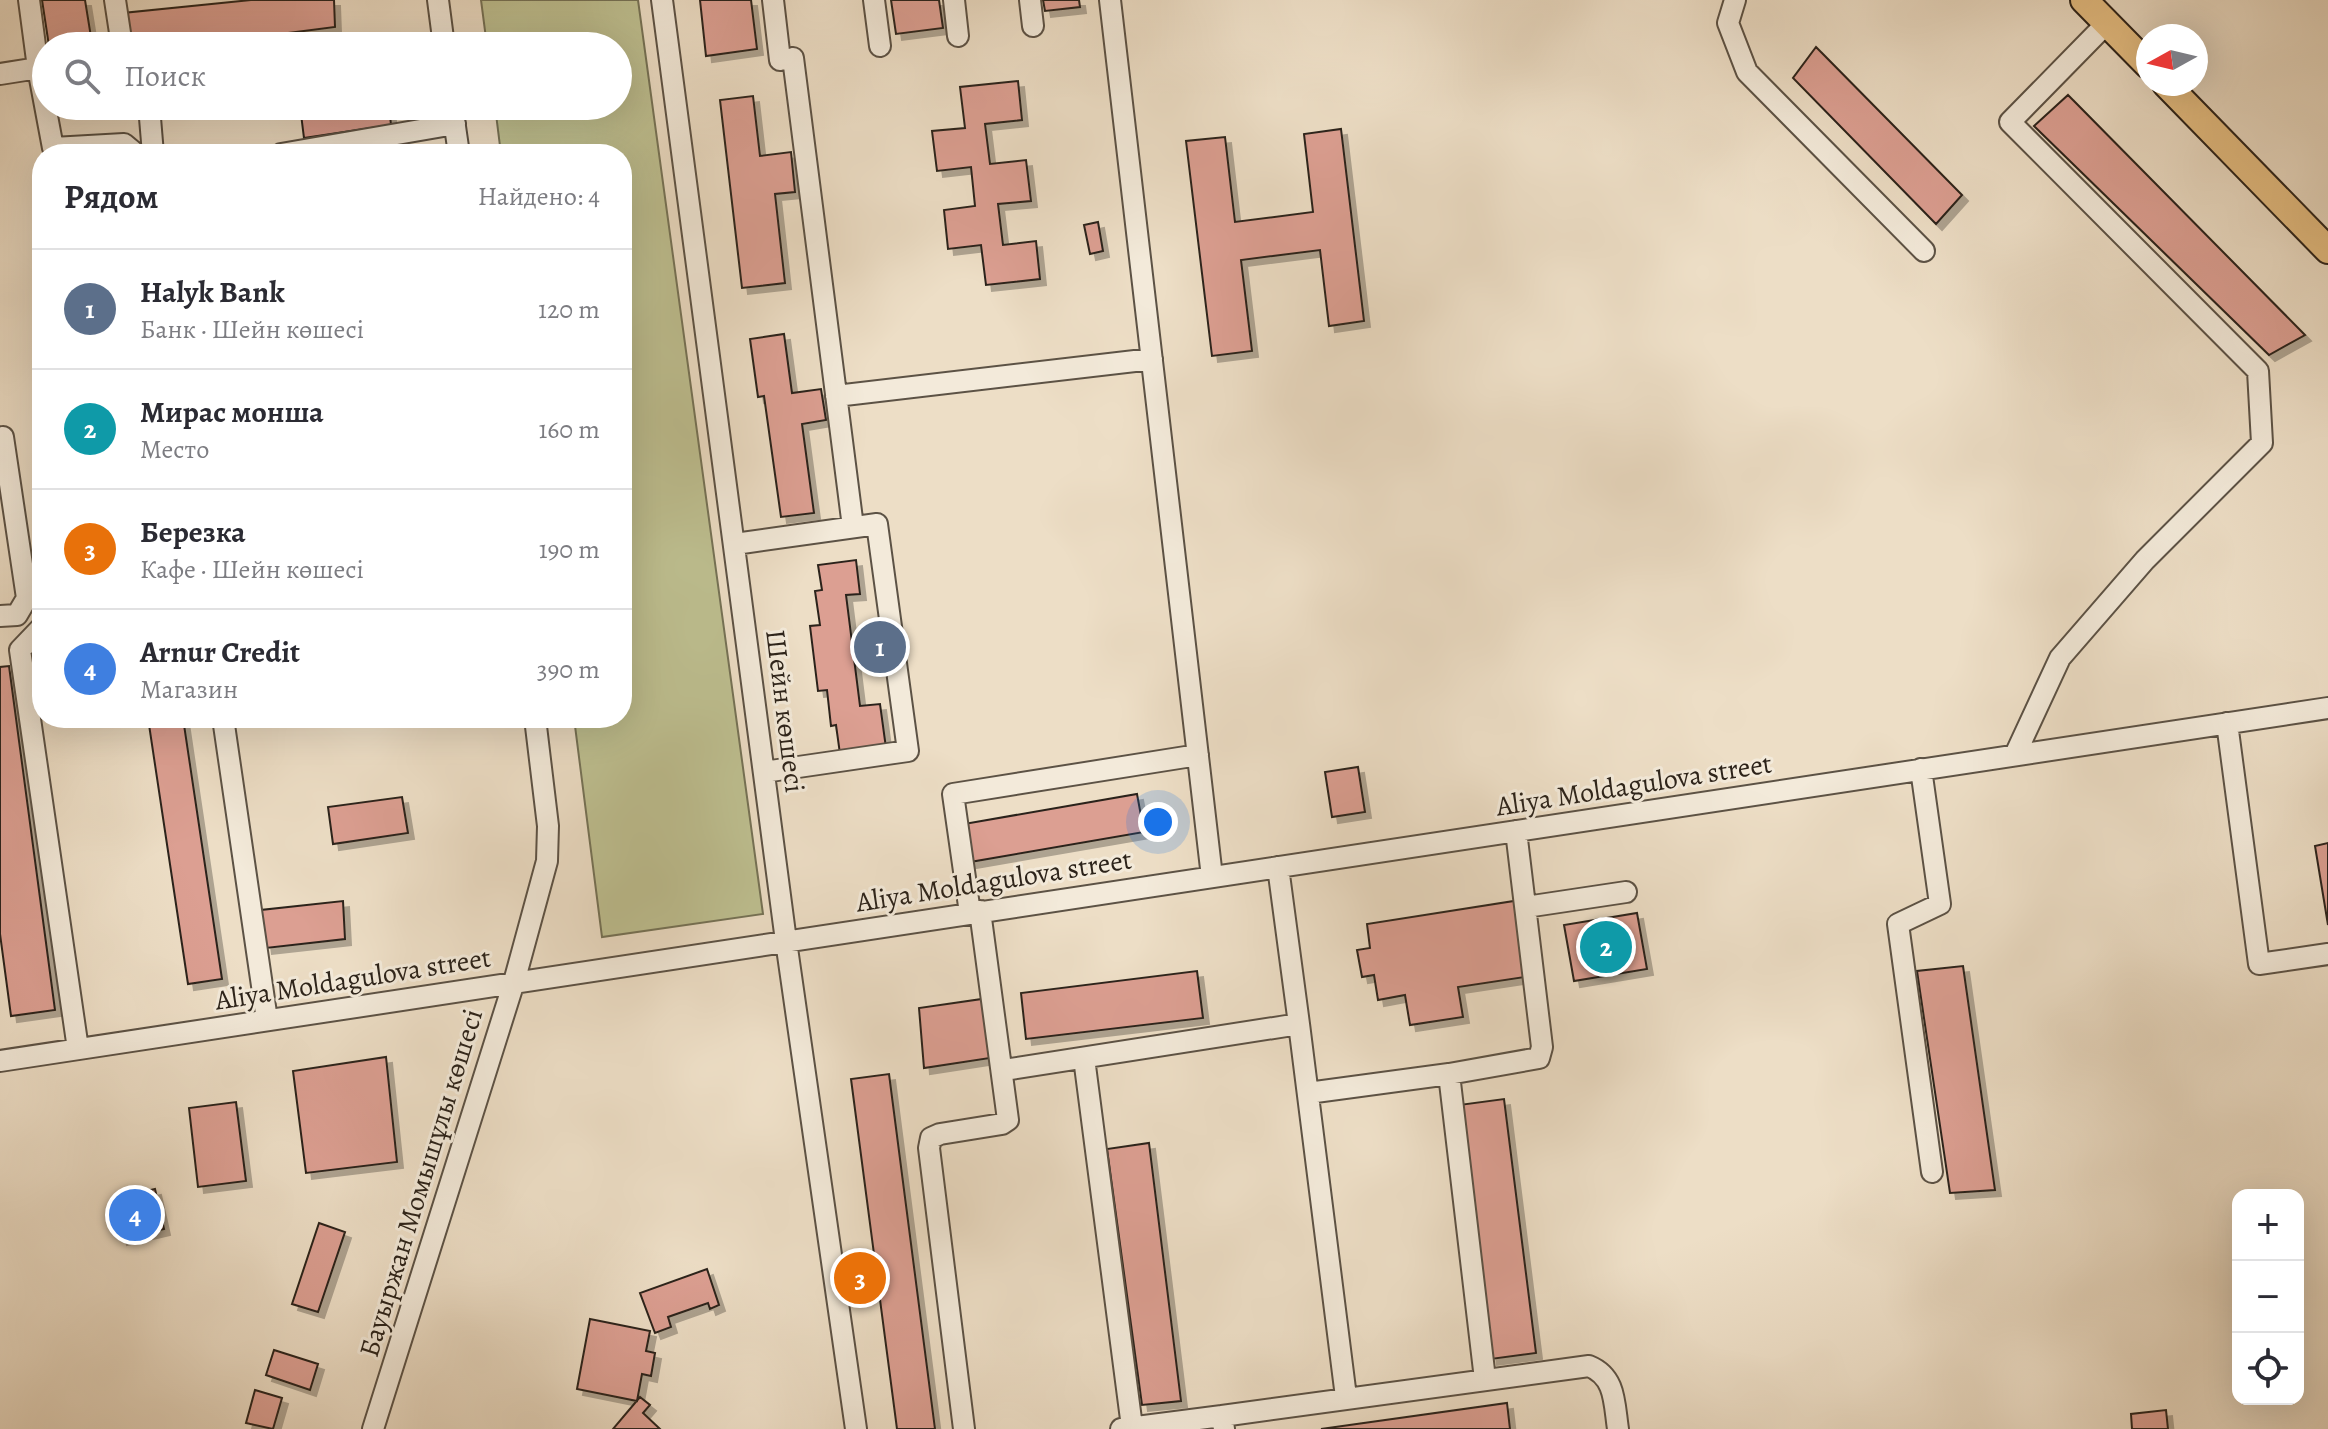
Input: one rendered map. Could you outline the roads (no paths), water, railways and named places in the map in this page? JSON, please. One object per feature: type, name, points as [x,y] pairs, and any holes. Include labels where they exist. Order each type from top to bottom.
[{"type":"main road","points":[[2084,0],[2136,53]]},
{"type":"main road","points":[[2178,96],[2328,250]]},
{"type":"street","points":[[29,0],[33,32]]},
{"type":"street","points":[[115,0],[120,32]]},
{"type":"street","points":[[438,0],[442,32]]},
{"type":"street","name":"Шейн көшесі","points":[[662,0],[786,941],[856,1429]]},
{"type":"street","points":[[773,0],[787,59],[853,527]]},
{"type":"street","points":[[874,0],[880,46]]},
{"type":"street","points":[[954,0],[958,36]]},
{"type":"street","points":[[1030,0],[1033,26]]},
{"type":"street","points":[[1110,0],[1212,877]]},
{"type":"street","points":[[1735,0],[1728,23],[1747,72],[1924,251]]},
{"type":"street","points":[[2015,755],[2060,658],[2145,560],[2262,443],[2258,371],[2010,122],[2107,23]]},
{"type":"street","points":[[0,74],[32,69]]},
{"type":"street","points":[[48,120],[52,144]]},
{"type":"street","points":[[150,120],[152,144]]},
{"type":"street","points":[[330,144],[433,120]]},
{"type":"street","points":[[455,120],[458,144]]},
{"type":"street","points":[[836,396],[1152,359]]},
{"type":"street","points":[[0,616],[17,615],[27,598],[3,437]]},
{"type":"street","points":[[735,544],[877,524],[908,751],[764,772]]},
{"type":"street","points":[[32,637],[20,650],[78,1049]]},
{"type":"street","name":"Aliya Moldagulova street","points":[[0,1061],[2328,708]]},
{"type":"street","points":[[2227,723],[2259,964],[2328,954]]},
{"type":"street","points":[[224,728],[267,1020]]},
{"type":"street","name":"Бауыржан Момышұлы көшесі","points":[[373,1429],[514,982],[547,861],[545,792],[536,728]]},
{"type":"street","points":[[964,1429],[929,1148],[931,1138],[940,1134],[1008,1120],[1004,1070],[953,794],[1198,755]]},
{"type":"street","points":[[1921,769],[1940,904],[1898,924],[1932,1172]]},
{"type":"street","points":[[1308,1093],[1539,1058],[1542,1047],[1516,831]]},
{"type":"street","points":[[1278,867],[1346,1397]]},
{"type":"street","points":[[1526,907],[1626,892]]},
{"type":"street","points":[[1004,1070],[1299,1024]]},
{"type":"street","points":[[1084,1058],[1126,1428],[1223,1422],[1346,1397],[1589,1366],[1604,1372],[1611,1386],[1618,1429]]},
{"type":"street","points":[[1449,1074],[1485,1379]]},
{"type":"place","name":"Halyk Bank","points":[[880,647]]},
{"type":"place","name":"Мирас монша","points":[[1606,947]]},
{"type":"place","name":"Arnur Credit","points":[[135,1215]]},
{"type":"place","name":"Березка","points":[[860,1278]]}]
